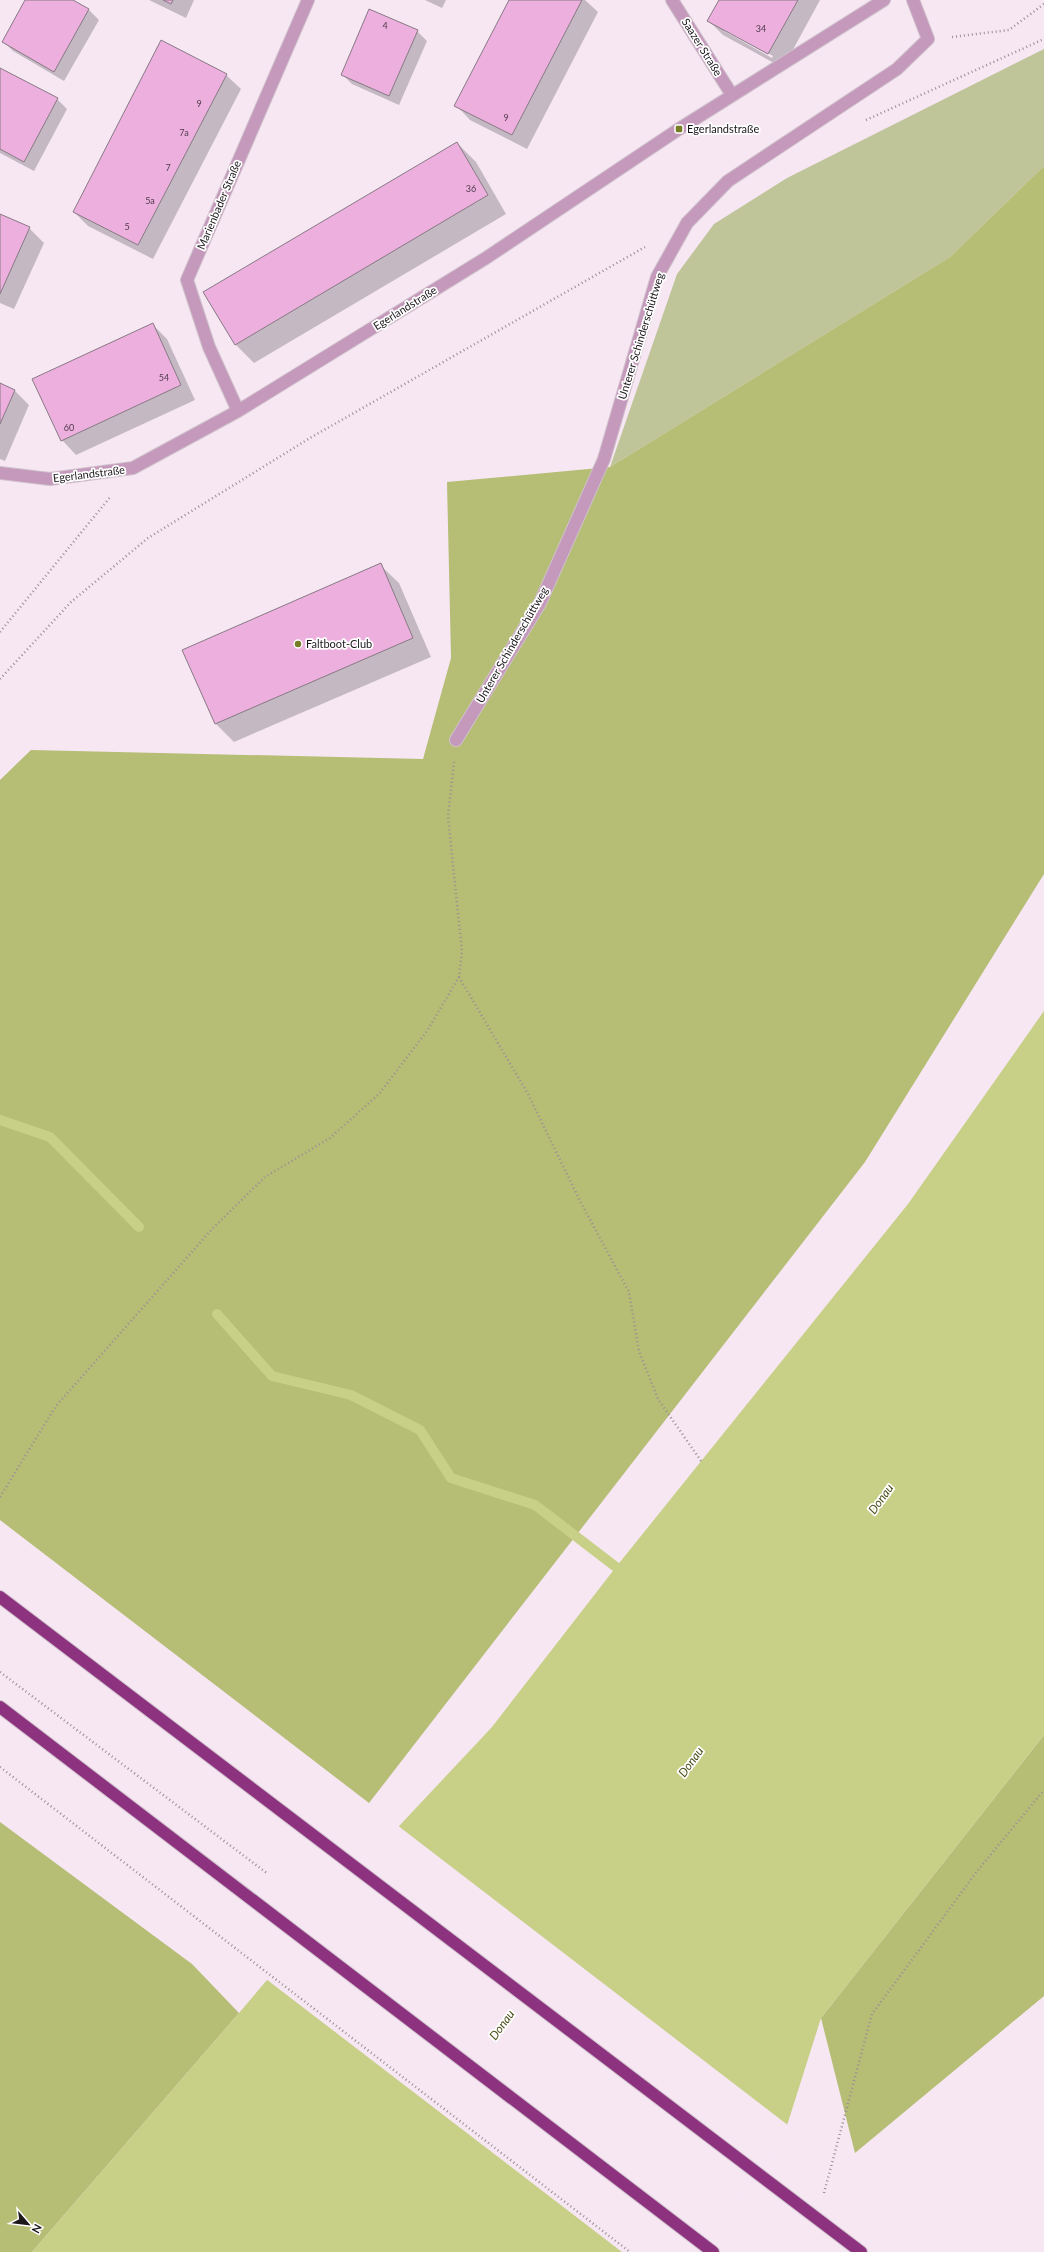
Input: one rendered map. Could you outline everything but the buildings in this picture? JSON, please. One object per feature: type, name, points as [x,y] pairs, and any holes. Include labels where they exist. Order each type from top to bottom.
[{"type":"highway","points":[[0,1596],[861,2252]]},
{"type":"highway","points":[[0,1707],[713,2252]]},
{"type":"street","name":"Marienbader Straße","points":[[238,411],[209,347],[187,280],[308,0]]},
{"type":"street","name":"Saazer Straße","points":[[672,0],[732,95]]},
{"type":"street","name":"Egerlandstraße","points":[[0,473],[50,479],[133,468],[238,411],[486,258],[732,95],[884,0]]},
{"type":"street","points":[[913,0],[928,39]]},
{"type":"street","name":"Unterer Schinderschüttweg","points":[[456,740],[540,603],[601,466],[657,277],[687,223],[728,181],[897,70],[928,39]]},
{"type":"path","points":[[928,39],[1009,30],[1044,4]]},
{"type":"path","points":[[0,679],[71,602],[148,538],[310,438],[590,279]]},
{"type":"path","points":[[0,632],[133,468]]},
{"type":"path","points":[[0,1496],[56,1406],[213,1228],[265,1177],[330,1138],[379,1094],[427,1031],[459,977],[462,951],[448,817],[456,740]]},
{"type":"path","points":[[459,977],[528,1094],[580,1201],[629,1292],[639,1351],[658,1399],[701,1461]]},
{"type":"path","points":[[0,1672],[268,1874]]},
{"type":"path","points":[[0,1767],[630,2252]]},
{"type":"path","points":[[822,2199],[872,2014],[978,1870],[1044,1790]]},
{"type":"shaded area","points":[[1044,49],[1044,166],[950,257],[610,467],[677,274],[714,224],[787,178]]},
{"type":"shaded area","points":[[1044,166],[1044,874],[865,1162],[369,1803],[0,1520],[0,780],[31,750],[423,759],[451,658],[447,482],[610,467],[950,257]]},
{"type":"shaded area","points":[[1044,1735],[1044,1996],[855,2153],[821,2018]]},
{"type":"shaded area","points":[[0,1822],[192,1964],[239,2013],[32,2252],[0,2252]]},
{"type":"water","name":"Donau","points":[[1044,1011],[1044,1735],[821,2018],[784,2135],[692,2252],[32,2252],[239,2013],[385,1841],[492,1727],[616,1567],[908,1204]]},
{"type":"pier","points":[[397,1825],[789,2126],[786,2136],[695,2252],[622,2252],[266,1979]]},
{"type":"waterway","points":[[0,1120],[50,1137],[139,1227]]},
{"type":"waterway","points":[[217,1314],[272,1376],[351,1395],[420,1430],[451,1478],[535,1505],[616,1567]]},
{"type":"place","name":"Egerlandstraße","points":[[679,129]]},
{"type":"place","name":"Faltboot-Club","points":[[298,644]]}]
